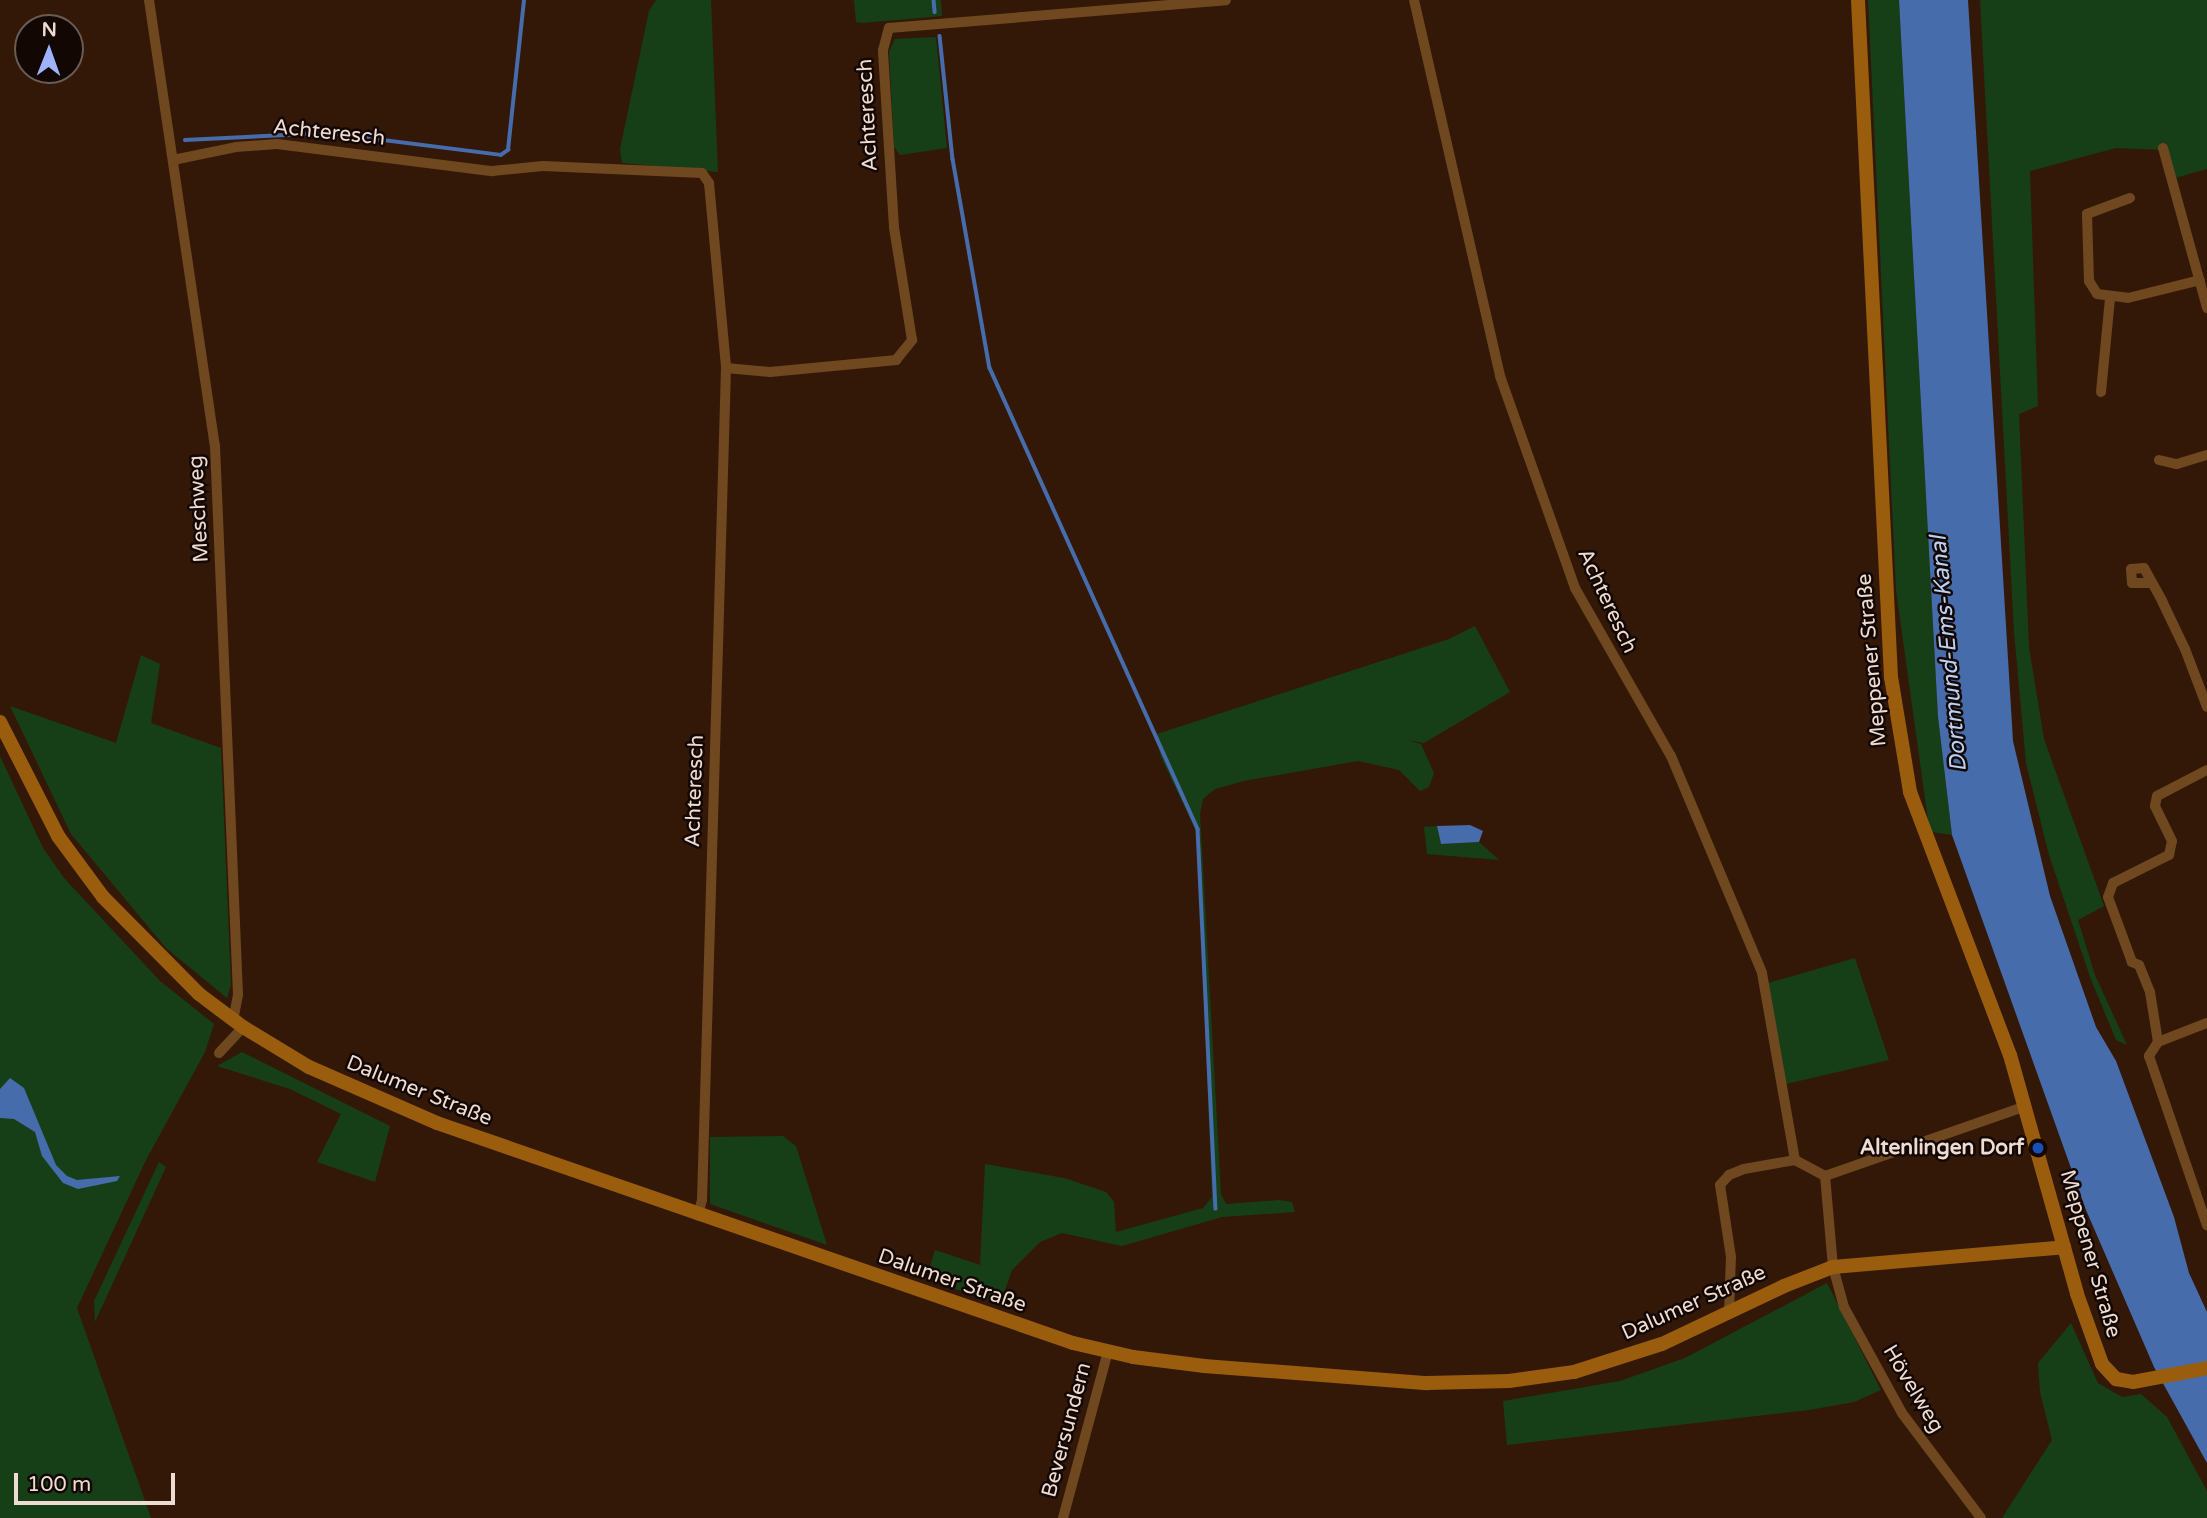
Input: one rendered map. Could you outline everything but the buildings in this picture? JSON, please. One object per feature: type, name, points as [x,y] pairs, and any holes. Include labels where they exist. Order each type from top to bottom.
[{"type":"main road","name":"Meppener Straße","points":[[1858,0],[1894,712],[1924,838],[2010,1055],[2064,1247],[2102,1364],[2116,1379],[2141,1381],[2207,1368]]},
{"type":"main road","name":"Dalumer Straße","points":[[0,722],[58,835],[103,897],[167,965],[238,1024],[309,1067],[380,1100],[698,1215],[1015,1324],[1108,1351],[1204,1366],[1478,1383],[1551,1376],[1609,1362],[1662,1344],[1833,1267],[2064,1247]]},
{"type":"street","name":"Meschweg","points":[[149,0],[215,446],[238,1024]]},
{"type":"street","name":"Achteresch","points":[[726,368],[771,372],[896,360],[912,340],[894,227],[883,50],[889,28],[1226,0]]},
{"type":"street","name":"Achteresch","points":[[1414,0],[1500,376],[1575,587],[1671,756],[1762,973],[1795,1160]]},
{"type":"street","name":"Achteresch","points":[[173,160],[236,147],[277,144],[492,171],[543,166],[702,173],[709,183],[726,368],[702,1199],[698,1215]]},
{"type":"street","points":[[2163,148],[2207,309]]},
{"type":"street","points":[[2130,198],[2087,214],[2089,281],[2097,294],[2110,299],[2200,280]]},
{"type":"street","points":[[2101,392],[2110,299]]},
{"type":"street","points":[[2159,460],[2177,464],[2207,455]]},
{"type":"street","points":[[2152,583],[2207,707]]},
{"type":"street","points":[[2207,770],[2157,796],[2155,806],[2172,841],[2169,855],[2113,883],[2108,897],[2132,962],[2140,965],[2150,992],[2158,1042],[2150,1064],[2207,1225]]},
{"type":"street","points":[[2158,1042],[2207,1023]]},
{"type":"street","points":[[219,1053],[238,1024]]},
{"type":"street","points":[[1729,1312],[1731,1257],[1720,1185],[1729,1175],[1744,1169],[1795,1160],[1825,1177],[2026,1106]]},
{"type":"street","points":[[1825,1177],[1833,1267]]},
{"type":"street","name":"Hövelweg","points":[[1833,1267],[1844,1307],[1895,1401],[1981,1518]]},
{"type":"street","name":"Beversundern","points":[[1063,1518],[1108,1351]]},
{"type":"green space","points":[[656,0],[711,0],[718,172],[622,163],[620,149],[649,11]]},
{"type":"green space","points":[[854,0],[941,0],[942,16],[856,22]]},
{"type":"green space","points":[[1868,0],[1899,0],[1938,717],[1952,835],[1932,832],[1928,820],[1896,590]]},
{"type":"green space","points":[[1980,0],[2207,0],[2207,169],[2175,178],[2166,150],[2116,148],[2030,171],[2038,406],[2019,414],[2029,647],[2044,739],[2104,906],[2078,920],[2095,975],[2127,1045],[2116,1040],[2090,977],[2049,855],[2026,763],[2014,632]]},
{"type":"green space","points":[[936,37],[947,148],[900,155],[894,147],[889,52],[895,39]]},
{"type":"green space","points":[[1475,626],[1510,692],[1424,743],[1407,740],[1421,744],[1434,773],[1429,787],[1420,791],[1399,770],[1358,761],[1244,781],[1215,789],[1203,799],[1200,814],[1221,1194],[1226,1204],[1279,1200],[1292,1202],[1295,1212],[1222,1217],[1122,1246],[1062,1233],[1040,1242],[1012,1270],[1000,1304],[926,1279],[935,1250],[980,1265],[985,1164],[1064,1178],[1106,1192],[1114,1202],[1116,1232],[1203,1208],[1212,1197],[1197,833],[1160,755],[1157,734],[1449,639]]},
{"type":"green space","points":[[141,655],[160,664],[151,723],[221,748],[231,985],[227,998],[166,948],[71,834],[10,706],[116,743]]},
{"type":"green space","points":[[0,756],[43,848],[64,878],[160,981],[214,1024],[205,1052],[146,1160],[77,1308],[151,1518],[0,1518]]},
{"type":"green space","points":[[1437,826],[1441,844],[1479,842],[1499,860],[1427,854],[1424,827]]},
{"type":"green space","points":[[1855,958],[1889,1060],[1786,1084],[1768,983]]},
{"type":"green space","points":[[242,1052],[390,1126],[375,1182],[317,1162],[341,1114],[290,1089],[217,1066]]},
{"type":"green space","points":[[783,1136],[796,1146],[827,1245],[710,1204],[710,1137]]},
{"type":"green space","points":[[159,1162],[166,1167],[95,1322],[94,1301]]},
{"type":"green space","points":[[1827,1283],[1881,1390],[1854,1402],[1809,1410],[1507,1445],[1503,1401],[1620,1381],[1685,1358]]},
{"type":"green space","points":[[2071,1323],[2098,1383],[2122,1397],[2141,1394],[2167,1417],[2207,1491],[2207,1518],[2002,1518],[2052,1440],[2040,1392],[2038,1363]]},
{"type":"water","name":"Dortmund-Ems-Kanal","points":[[1899,0],[1968,0],[2013,741],[2050,896],[2096,1027],[2116,1061],[2174,1217],[2189,1273],[2207,1312],[2207,1463],[2154,1367],[2086,1210],[1952,835],[1938,717]]},
{"type":"water","points":[[1470,825],[1483,831],[1479,842],[1441,844],[1437,826]]},
{"type":"water","points":[[10,1078],[24,1088],[56,1165],[67,1176],[77,1180],[120,1176],[117,1181],[78,1189],[63,1183],[42,1156],[35,1132],[14,1119],[0,1118],[0,1089]]},
{"type":"waterway","points":[[185,140],[328,133],[501,155],[508,150],[524,0]]},
{"type":"waterway","points":[[934,0],[935,12]]},
{"type":"waterway","points":[[940,36],[953,159],[990,368],[1198,829],[1216,1209]]},
{"type":"place","name":"Altenlingen Dorf","points":[[2038,1148]]}]
